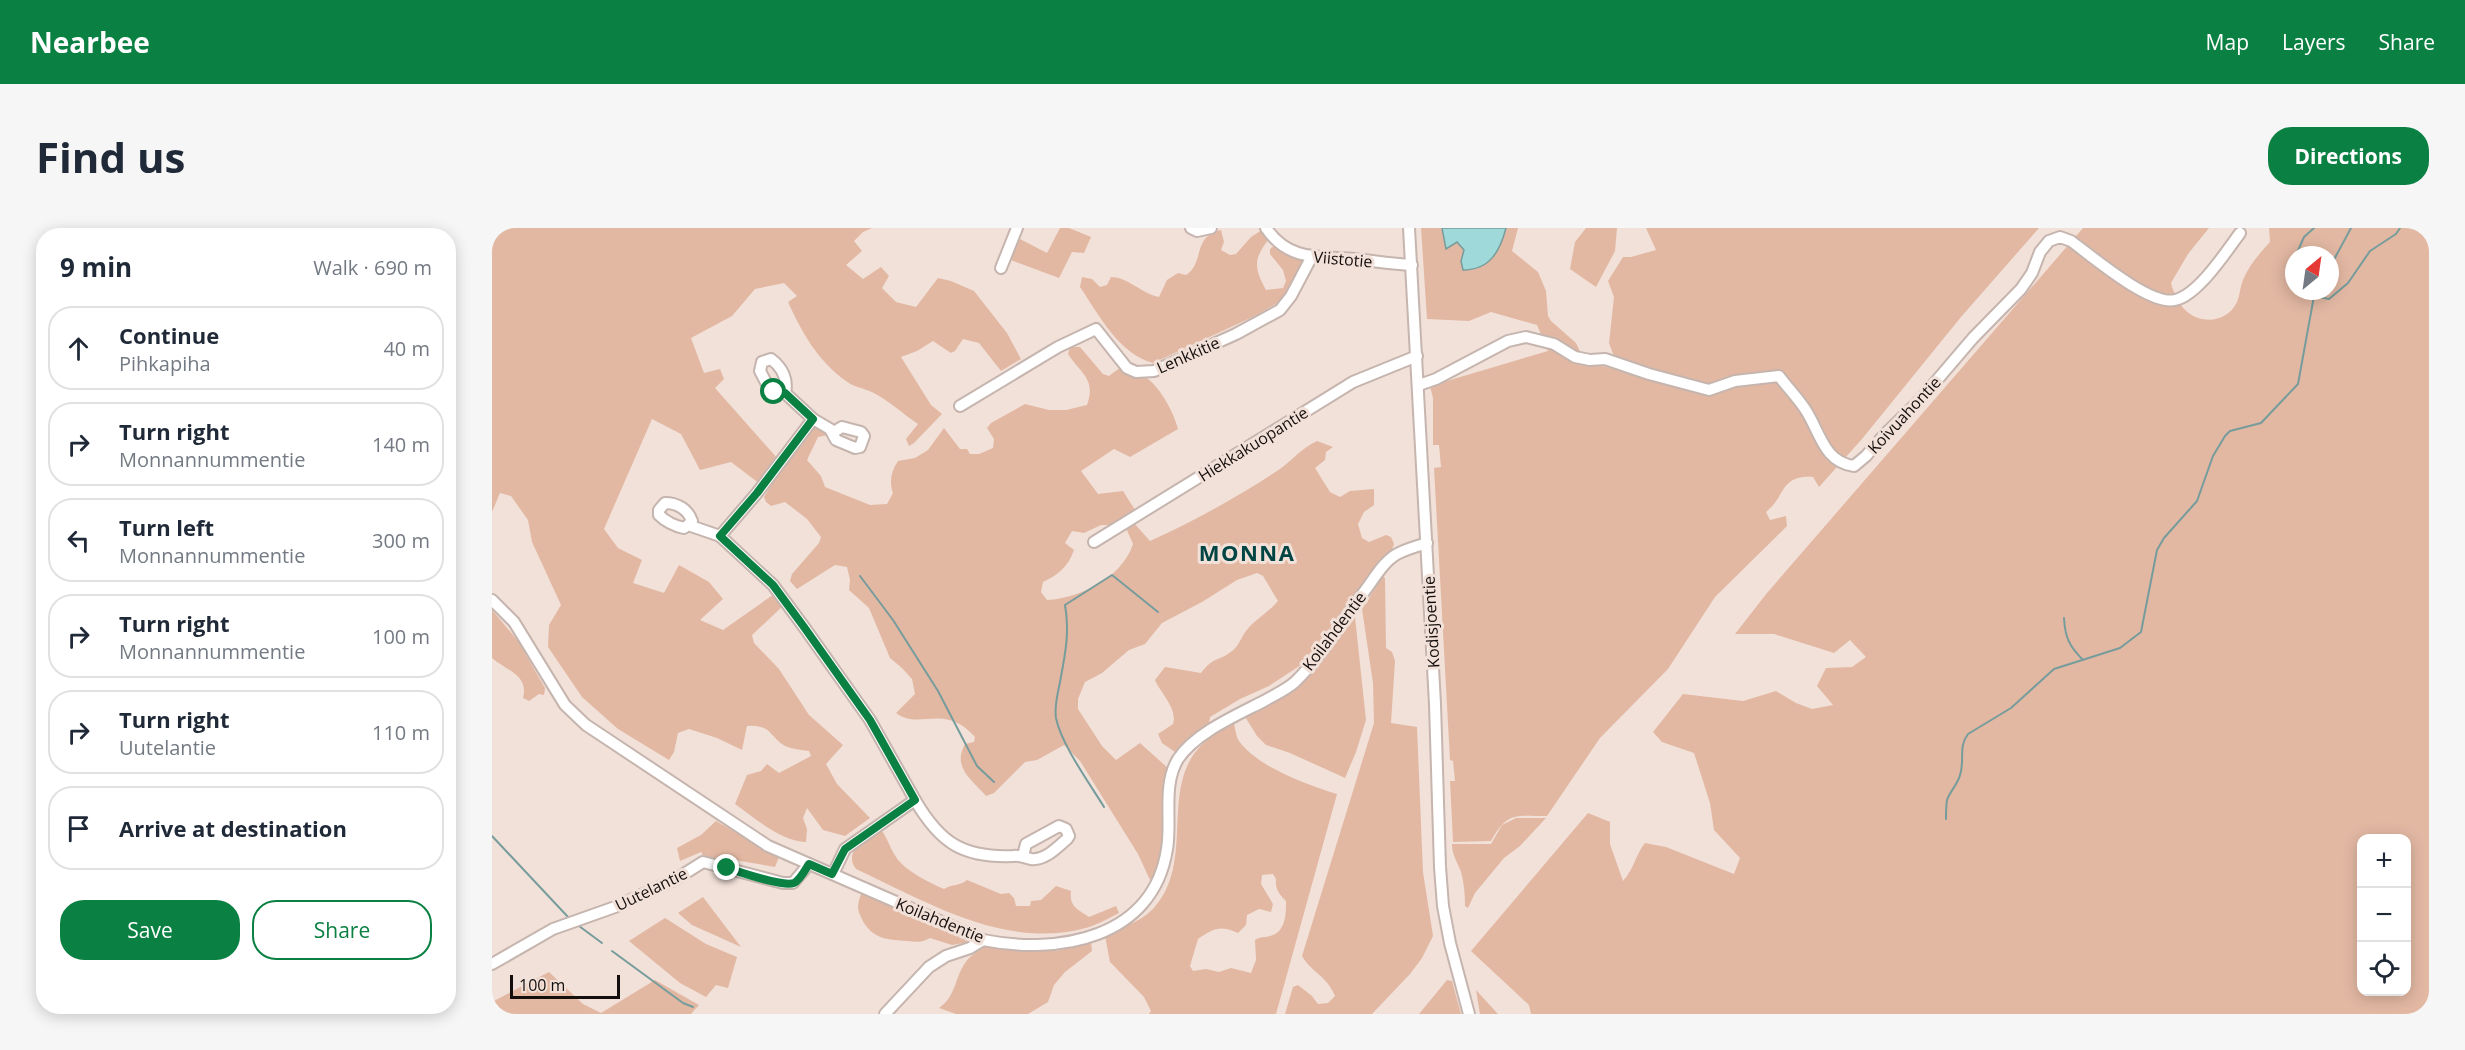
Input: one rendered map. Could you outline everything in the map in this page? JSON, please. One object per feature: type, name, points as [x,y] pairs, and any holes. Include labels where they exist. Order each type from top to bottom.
[{"type":"street","points":[[1001,268],[1017,228]]},
{"type":"street","points":[[1191,228],[1197,231],[1211,228]]},
{"type":"street","name":"Viistotie","points":[[1266,228],[1281,244],[1311,258],[1352,259],[1412,265]]},
{"type":"street","name":"Kodisjoentie","points":[[1409,228],[1427,543],[1443,906],[1468,1014]]},
{"type":"street","name":"Koivuahontie","points":[[1419,385],[1436,379],[1508,341],[1526,337],[1554,344],[1575,357],[1590,360],[1605,359],[1649,374],[1709,390],[1735,381],[1779,376],[1806,410],[1830,454],[1841,464],[1854,466],[1920,400],[1972,338],[2021,289],[2032,273],[2040,252],[2049,240],[2060,237],[2071,242],[2138,290],[2160,298],[2175,300],[2196,288],[2218,264],[2240,233]]},
{"type":"street","name":"Lenkkitie","points":[[960,406],[1058,347],[1096,329],[1127,368],[1136,372],[1154,371],[1246,329],[1280,310],[1291,296],[1311,258]]},
{"type":"street","name":"Hiekkakuopantie","points":[[1094,542],[1353,382],[1417,356]]},
{"type":"street","points":[[785,393],[813,419],[834,432]]},
{"type":"street","points":[[720,536],[757,493],[813,419]]},
{"type":"street","points":[[688,525],[720,536],[773,585],[870,720],[934,830],[958,847],[990,857],[1023,856]]},
{"type":"street","name":"Koilahdentie","points":[[492,600],[514,622],[565,705],[586,725],[750,836],[982,939],[1006,944],[1052,945],[1094,933],[1121,922],[1137,911],[1153,891],[1163,864],[1168,841],[1172,772],[1183,752],[1224,722],[1290,686],[1314,660],[1381,569],[1398,553],[1427,543]]},
{"type":"street","points":[[832,874],[845,849],[915,800]]},
{"type":"street","name":"Uutelantie","points":[[492,964],[553,929],[615,907],[676,879],[703,862],[783,883],[793,883],[800,878],[809,864]]},
{"type":"street","points":[[885,1014],[929,967],[946,956],[970,948],[982,939]]},
{"type":"shaded area","points":[[492,228],[872,228],[863,232],[854,241],[862,251],[846,265],[863,279],[881,267],[889,276],[882,288],[896,302],[916,307],[938,278],[951,281],[974,291],[1007,333],[1021,359],[1001,371],[979,343],[963,339],[951,353],[933,341],[901,357],[931,405],[942,414],[909,446],[906,439],[918,424],[878,395],[849,383],[827,365],[805,335],[788,302],[797,296],[784,283],[755,289],[732,316],[691,338],[704,373],[720,369],[724,379],[715,388],[778,459],[760,484],[731,462],[700,470],[681,434],[652,419],[604,529],[618,548],[642,560],[633,583],[664,593],[679,565],[709,582],[723,599],[700,620],[723,630],[777,592],[784,605],[752,635],[754,643],[779,669],[809,715],[843,745],[826,764],[837,784],[870,818],[845,836],[823,830],[807,808],[803,818],[807,829],[806,842],[796,841],[768,828],[735,804],[747,775],[761,771],[767,764],[779,773],[811,756],[809,751],[785,746],[761,727],[747,726],[742,750],[717,738],[689,729],[678,733],[674,752],[669,760],[618,729],[582,697],[548,647],[549,625],[561,605],[532,542],[528,520],[511,496],[500,493],[492,512]]},
{"type":"shaded area","points":[[1060,228],[1069,228],[1091,237],[1084,253],[1072,252],[1059,278],[1011,260],[1018,238],[1047,253]]},
{"type":"shaded area","points":[[1421,228],[1442,228],[1446,248],[1457,242],[1464,250],[1463,270],[1480,267],[1487,263],[1501,244],[1506,228],[1518,228],[1512,251],[1538,272],[1546,291],[1548,316],[1551,321],[1576,343],[1585,362],[1619,370],[1609,343],[1614,297],[1608,281],[1623,257],[1656,250],[1646,228],[2039,228],[1961,317],[1862,439],[1819,487],[1813,477],[1802,477],[1789,483],[1766,512],[1770,520],[1786,516],[1787,526],[1715,597],[1668,669],[1600,738],[1547,816],[1513,817],[1502,824],[1491,841],[1453,842],[1450,781],[1455,781],[1453,761],[1450,760],[1434,468],[1441,467],[1439,445],[1433,445],[1433,398],[1430,386],[1548,351],[1537,325],[1491,312],[1469,321],[1427,319]]},
{"type":"shaded area","points":[[1586,228],[1617,228],[1615,251],[1596,287],[1570,269],[1575,242]]},
{"type":"shaded area","points":[[2083,228],[2209,228],[2188,254],[2171,283],[2183,308],[2198,318],[2209,320],[2226,315],[2234,307],[2248,269],[2270,242],[2269,228],[2429,228],[2429,1014],[1531,1014],[1529,1005],[1471,951],[1588,813],[1610,822],[1610,844],[1623,881],[1645,843],[1666,847],[1734,874],[1740,858],[1714,830],[1710,803],[1694,753],[1662,742],[1653,732],[1683,694],[1743,701],[1776,691],[1812,709],[1833,705],[1817,686],[1826,668],[1852,667],[1866,657],[1850,640],[1834,653],[1774,634],[1735,634],[1767,593]]},
{"type":"shaded area","points":[[1221,230],[1224,242],[1221,250],[1230,255],[1236,254],[1251,237],[1262,230],[1269,239],[1260,252],[1257,264],[1259,276],[1266,290],[1283,288],[1286,281],[1283,270],[1270,254],[1270,249],[1275,245],[1304,258],[1288,295],[1257,315],[1153,363],[1130,351],[1120,342],[1102,321],[1080,287],[1082,277],[1092,279],[1100,287],[1107,285],[1111,277],[1159,297],[1167,280],[1178,273],[1186,275],[1192,270],[1206,238]]},
{"type":"shaded area","points":[[1070,347],[1080,347],[1103,374],[1109,376],[1121,367],[1148,379],[1166,402],[1178,429],[1130,457],[1114,449],[1081,471],[1098,494],[1123,491],[1135,510],[1112,525],[1101,525],[1084,533],[1072,531],[1065,543],[1074,550],[1069,561],[1058,573],[1043,582],[1041,592],[1047,600],[1073,595],[1110,576],[1128,556],[1133,544],[1126,528],[1134,523],[1150,541],[1246,491],[1317,441],[1333,447],[1326,452],[1325,460],[1315,468],[1330,492],[1340,497],[1350,491],[1374,489],[1374,505],[1364,512],[1358,524],[1362,538],[1369,542],[1386,535],[1391,537],[1394,544],[1391,552],[1332,625],[1307,661],[1269,686],[1240,699],[1210,717],[1209,725],[1175,752],[1162,743],[1158,734],[1173,724],[1174,718],[1171,707],[1155,680],[1165,667],[1201,673],[1213,661],[1234,649],[1244,633],[1278,601],[1263,576],[1257,573],[1237,580],[1162,623],[1145,644],[1129,650],[1102,673],[1085,682],[1078,699],[1078,709],[1102,746],[1116,760],[1140,743],[1169,769],[1163,844],[1155,872],[1150,880],[1138,854],[1080,761],[1064,745],[1037,760],[1025,762],[994,793],[986,796],[969,778],[962,766],[961,759],[965,744],[974,742],[975,737],[953,721],[905,718],[896,713],[915,694],[912,679],[890,658],[869,608],[849,590],[850,580],[847,567],[835,565],[797,589],[790,581],[792,574],[819,543],[821,537],[807,519],[785,502],[771,506],[764,497],[783,466],[814,424],[823,425],[829,435],[818,437],[807,460],[821,476],[825,487],[870,505],[887,504],[893,493],[891,477],[898,461],[915,458],[928,450],[944,428],[960,449],[967,449],[970,454],[979,454],[993,448],[994,439],[987,428],[991,423],[1025,404],[1049,410],[1066,410],[1087,405],[1089,383],[1068,354]]},
{"type":"shaded area","points":[[1383,576],[1385,578],[1386,648],[1392,652],[1395,661],[1391,723],[1417,727],[1423,872],[1433,936],[1422,958],[1410,974],[1372,1014],[1285,1014],[1293,987],[1298,985],[1318,1004],[1328,1003],[1335,996],[1328,984],[1302,956],[1374,723],[1373,683],[1362,609]]},
{"type":"shaded area","points":[[492,610],[518,641],[545,688],[544,695],[539,694],[529,701],[523,698],[524,690],[520,679],[492,658]]},
{"type":"shaded area","points":[[1355,617],[1366,720],[1345,778],[1290,753],[1266,745],[1257,736],[1244,715],[1290,692],[1308,677]]},
{"type":"shaded area","points":[[1234,723],[1239,741],[1258,759],[1284,774],[1337,794],[1276,1014],[1149,1014],[1151,1011],[1144,997],[1110,962],[1105,936],[1147,914],[1165,891],[1173,871],[1178,808],[1186,768],[1201,746]],"holes":[[[1273,874],[1278,891],[1286,901],[1284,922],[1275,934],[1255,940],[1256,960],[1251,973],[1231,968],[1219,972],[1206,969],[1193,971],[1190,966],[1198,939],[1208,932],[1222,928],[1238,933],[1246,925],[1247,915],[1259,909],[1271,912],[1273,904],[1261,884],[1262,875]]]},
{"type":"shaded area","points":[[1516,818],[1546,818],[1520,846],[1504,858],[1475,893],[1468,908],[1465,906],[1462,876],[1452,844],[1491,844],[1502,825]]},
{"type":"shaded area","points":[[716,821],[779,857],[775,867],[729,859],[705,859],[701,852],[680,861],[677,848],[701,835]]},
{"type":"shaded area","points":[[880,828],[894,854],[905,867],[944,889],[967,880],[1001,894],[1009,893],[1014,898],[1016,906],[1030,906],[1031,901],[1041,900],[1056,886],[1071,891],[1073,904],[1089,917],[1116,906],[1119,913],[1090,927],[1056,933],[1026,933],[996,928],[967,919],[856,869],[852,857],[854,851],[863,840]]},
{"type":"shaded area","points":[[862,892],[969,942],[952,945],[930,938],[916,942],[888,939],[877,935],[868,928],[860,915],[858,905]]},
{"type":"shaded area","points":[[703,897],[741,947],[692,925],[678,913]]},
{"type":"shaded area","points":[[665,918],[706,944],[737,957],[728,988],[716,985],[706,997],[680,983],[629,941]]},
{"type":"shaded area","points":[[1091,942],[1092,951],[1065,972],[1054,985],[1048,1002],[1028,1014],[956,1014],[939,1008],[950,997],[964,964],[989,943],[1023,951],[1057,951]]},
{"type":"shaded area","points":[[549,972],[583,1004],[601,1013],[655,980],[699,1005],[691,1014],[492,1014],[492,1002]]},
{"type":"shaded area","points":[[1447,980],[1452,981],[1461,1014],[1419,1014]]},
{"type":"shaded area","points":[[1476,990],[1498,1014],[1480,1014]]},
{"type":"water","points":[[1442,228],[1506,228],[1501,244],[1487,263],[1480,267],[1463,270],[1461,261],[1464,250],[1457,242],[1446,249]]},
{"type":"waterway","points":[[2300,246],[2304,237],[2314,228]]},
{"type":"waterway","points":[[2339,250],[2351,228]]},
{"type":"waterway","points":[[2339,291],[2348,283],[2370,251],[2396,234],[2400,228]]},
{"type":"waterway","points":[[1946,819],[1947,800],[1959,778],[1963,744],[1968,734],[2011,708],[2054,669],[2120,648],[2141,632],[2157,550],[2164,538],[2197,501],[2213,456],[2225,436],[2230,431],[2261,423],[2298,384],[2313,300]]},
{"type":"waterway","points":[[1104,807],[1070,752],[1056,718],[1056,704],[1066,644],[1065,605],[1112,575],[1158,612]]},
{"type":"waterway","points":[[860,576],[893,620],[938,691],[977,766],[994,782]]},
{"type":"waterway","points":[[2064,618],[2069,641],[2083,660]]},
{"type":"waterway","points":[[492,836],[568,917]]},
{"type":"waterway","points":[[579,926],[602,943]]},
{"type":"waterway","points":[[612,951],[683,1003],[693,1007]]},
{"type":"district","name":"MONNA","points":[[1247,553]]},
{"type":"route","points":[[727,868],[783,883],[793,883],[800,878],[809,864],[832,874],[845,849],[915,800],[870,720],[773,585],[720,536],[757,493],[813,419],[785,393],[774,392]]}]
